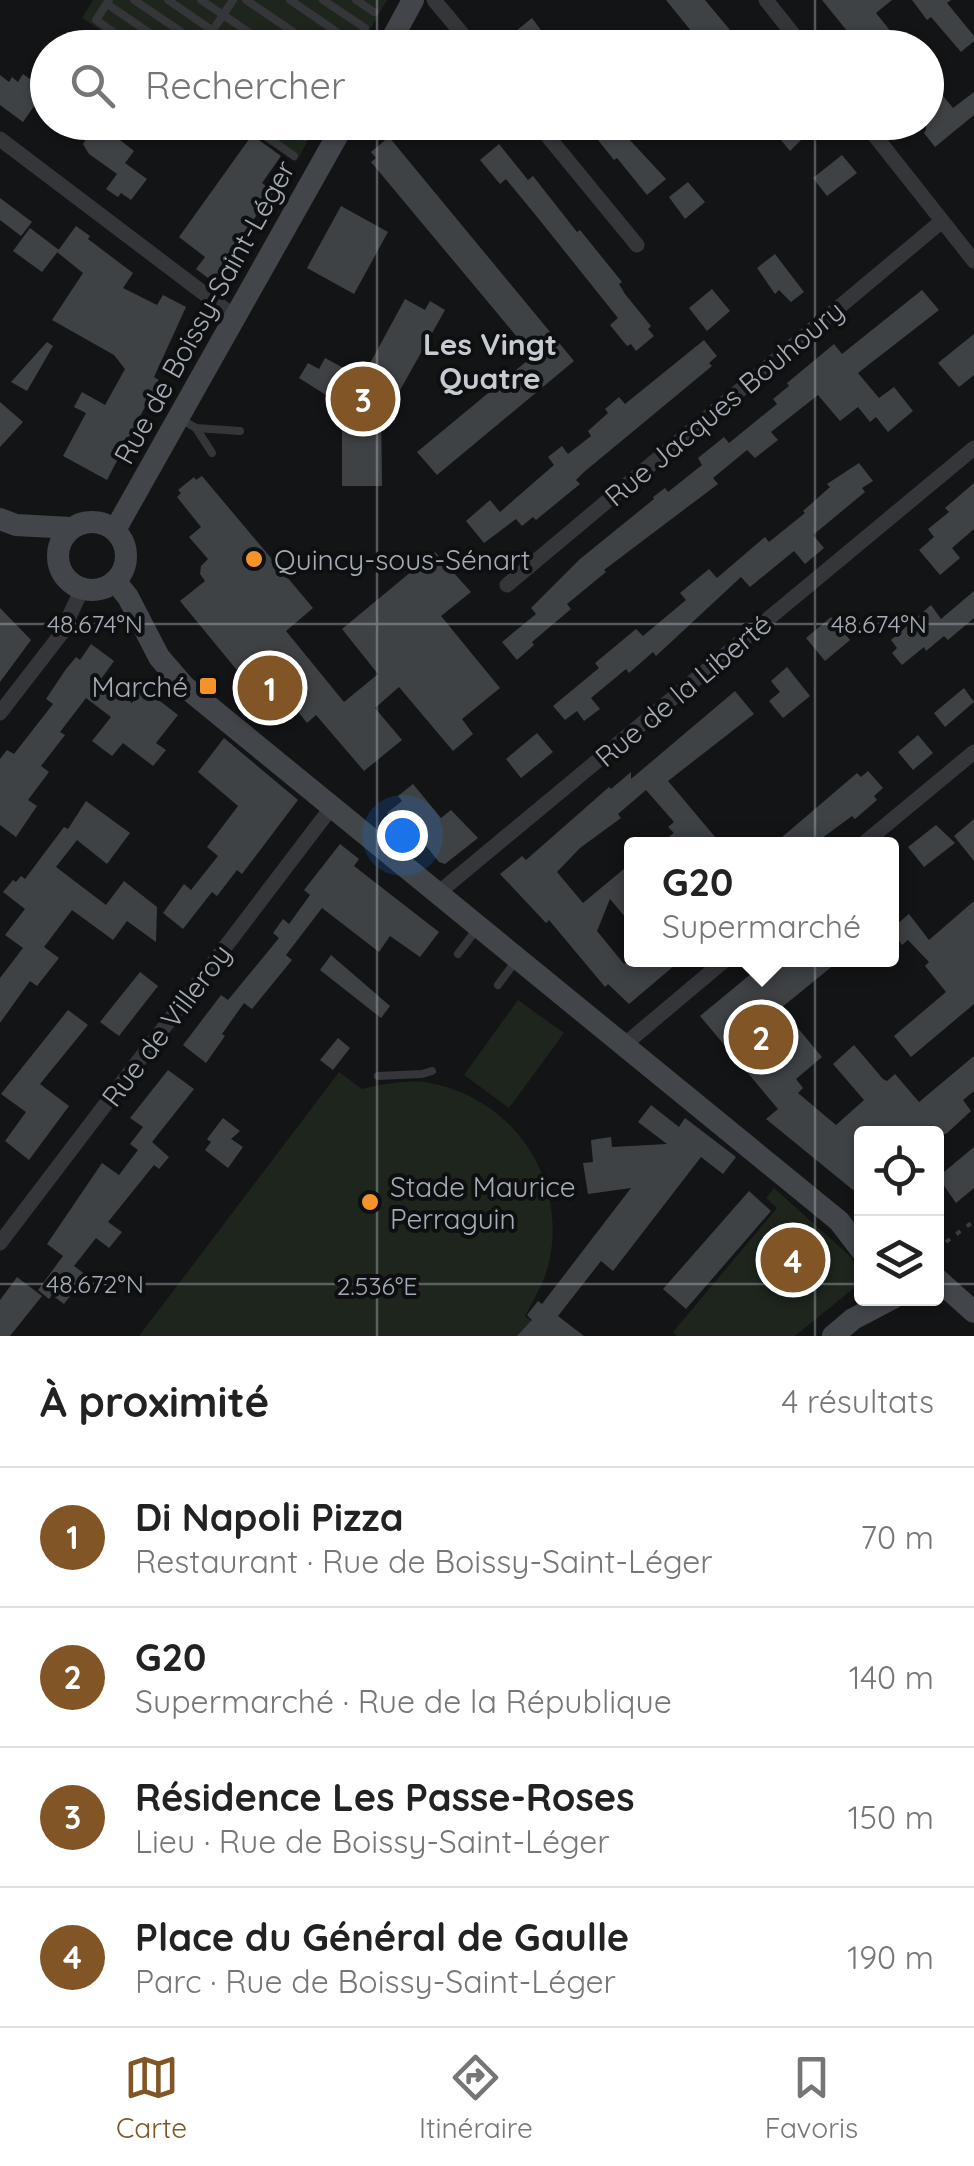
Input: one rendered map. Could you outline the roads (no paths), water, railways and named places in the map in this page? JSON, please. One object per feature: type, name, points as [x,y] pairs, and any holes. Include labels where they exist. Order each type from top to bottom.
[{"type":"main road","points":[[397,30],[414,0]]},
{"type":"main road","name":"Rue de Boissy-Saint-Léger","points":[[115,530],[188,423],[235,317],[335,140]]},
{"type":"main road","points":[[94,521],[115,530],[126,550],[126,562],[115,581],[94,590],[82,589],[64,577],[57,557],[8,522],[71,528],[94,521]]},
{"type":"main road","points":[[57,557],[63,537],[71,528]]},
{"type":"main road","points":[[115,581],[128,597],[158,656],[184,686],[839,1221],[854,1241]]},
{"type":"main road","points":[[839,1221],[854,1228]]},
{"type":"main road","points":[[944,1286],[968,1308]]},
{"type":"main road","points":[[944,1300],[968,1308]]},
{"type":"main road","points":[[832,1336],[858,1309]]},
{"type":"street","points":[[434,0],[459,30]]},
{"type":"street","points":[[766,0],[790,30]]},
{"type":"street","points":[[0,139],[235,317]]},
{"type":"street","points":[[551,140],[637,245]]},
{"type":"street","points":[[878,140],[974,261]]},
{"type":"street","name":"Rue Jacques Bouhoury","points":[[506,585],[942,220]]},
{"type":"street","name":"Rue de la Liberté","points":[[437,894],[974,448]]},
{"type":"street","points":[[0,714],[60,634],[82,589]]},
{"type":"street","points":[[871,837],[974,752]]},
{"type":"street","name":"Rue de Villeroy","points":[[0,1243],[331,808]]},
{"type":"street","points":[[624,1045],[716,967]]},
{"type":"lane","points":[[134,0],[178,30]]},
{"type":"lane","points":[[168,0],[213,30],[233,0]]},
{"type":"lane","points":[[201,0],[245,30]]},
{"type":"lane","points":[[246,0],[290,30]]},
{"type":"lane","points":[[290,0],[334,30]]},
{"type":"lane","points":[[323,0],[365,28]]},
{"type":"lane","points":[[356,0],[374,12]]},
{"type":"lane","points":[[110,30],[96,20],[108,2],[147,30]]},
{"type":"lane","points":[[271,140],[294,156]]},
{"type":"lane","points":[[188,423],[240,431]]},
{"type":"lane","points":[[188,423],[212,454]]},
{"type":"lane","points":[[458,954],[478,928]]},
{"type":"lane","points":[[498,984],[518,958]]},
{"type":"lane","points":[[378,1076],[432,1071]]},
{"type":"place","name":"Résidence Les Passe-Roses","points":[[363,399]]},
{"type":"place","name":"Quincy-sous-Sénart","points":[[254,559]]},
{"type":"place","name":"Marché","points":[[208,686]]},
{"type":"place","name":"Di Napoli Pizza","points":[[270,688]]},
{"type":"place","name":"G20","points":[[761,1037]]},
{"type":"place","name":"Stade Maurice Perraguin","points":[[370,1202]]},
{"type":"place","name":"Place du Général de Gaulle","points":[[793,1260]]},
{"type":"district","name":"Les Vingt Quatre","points":[[490,361]]}]
